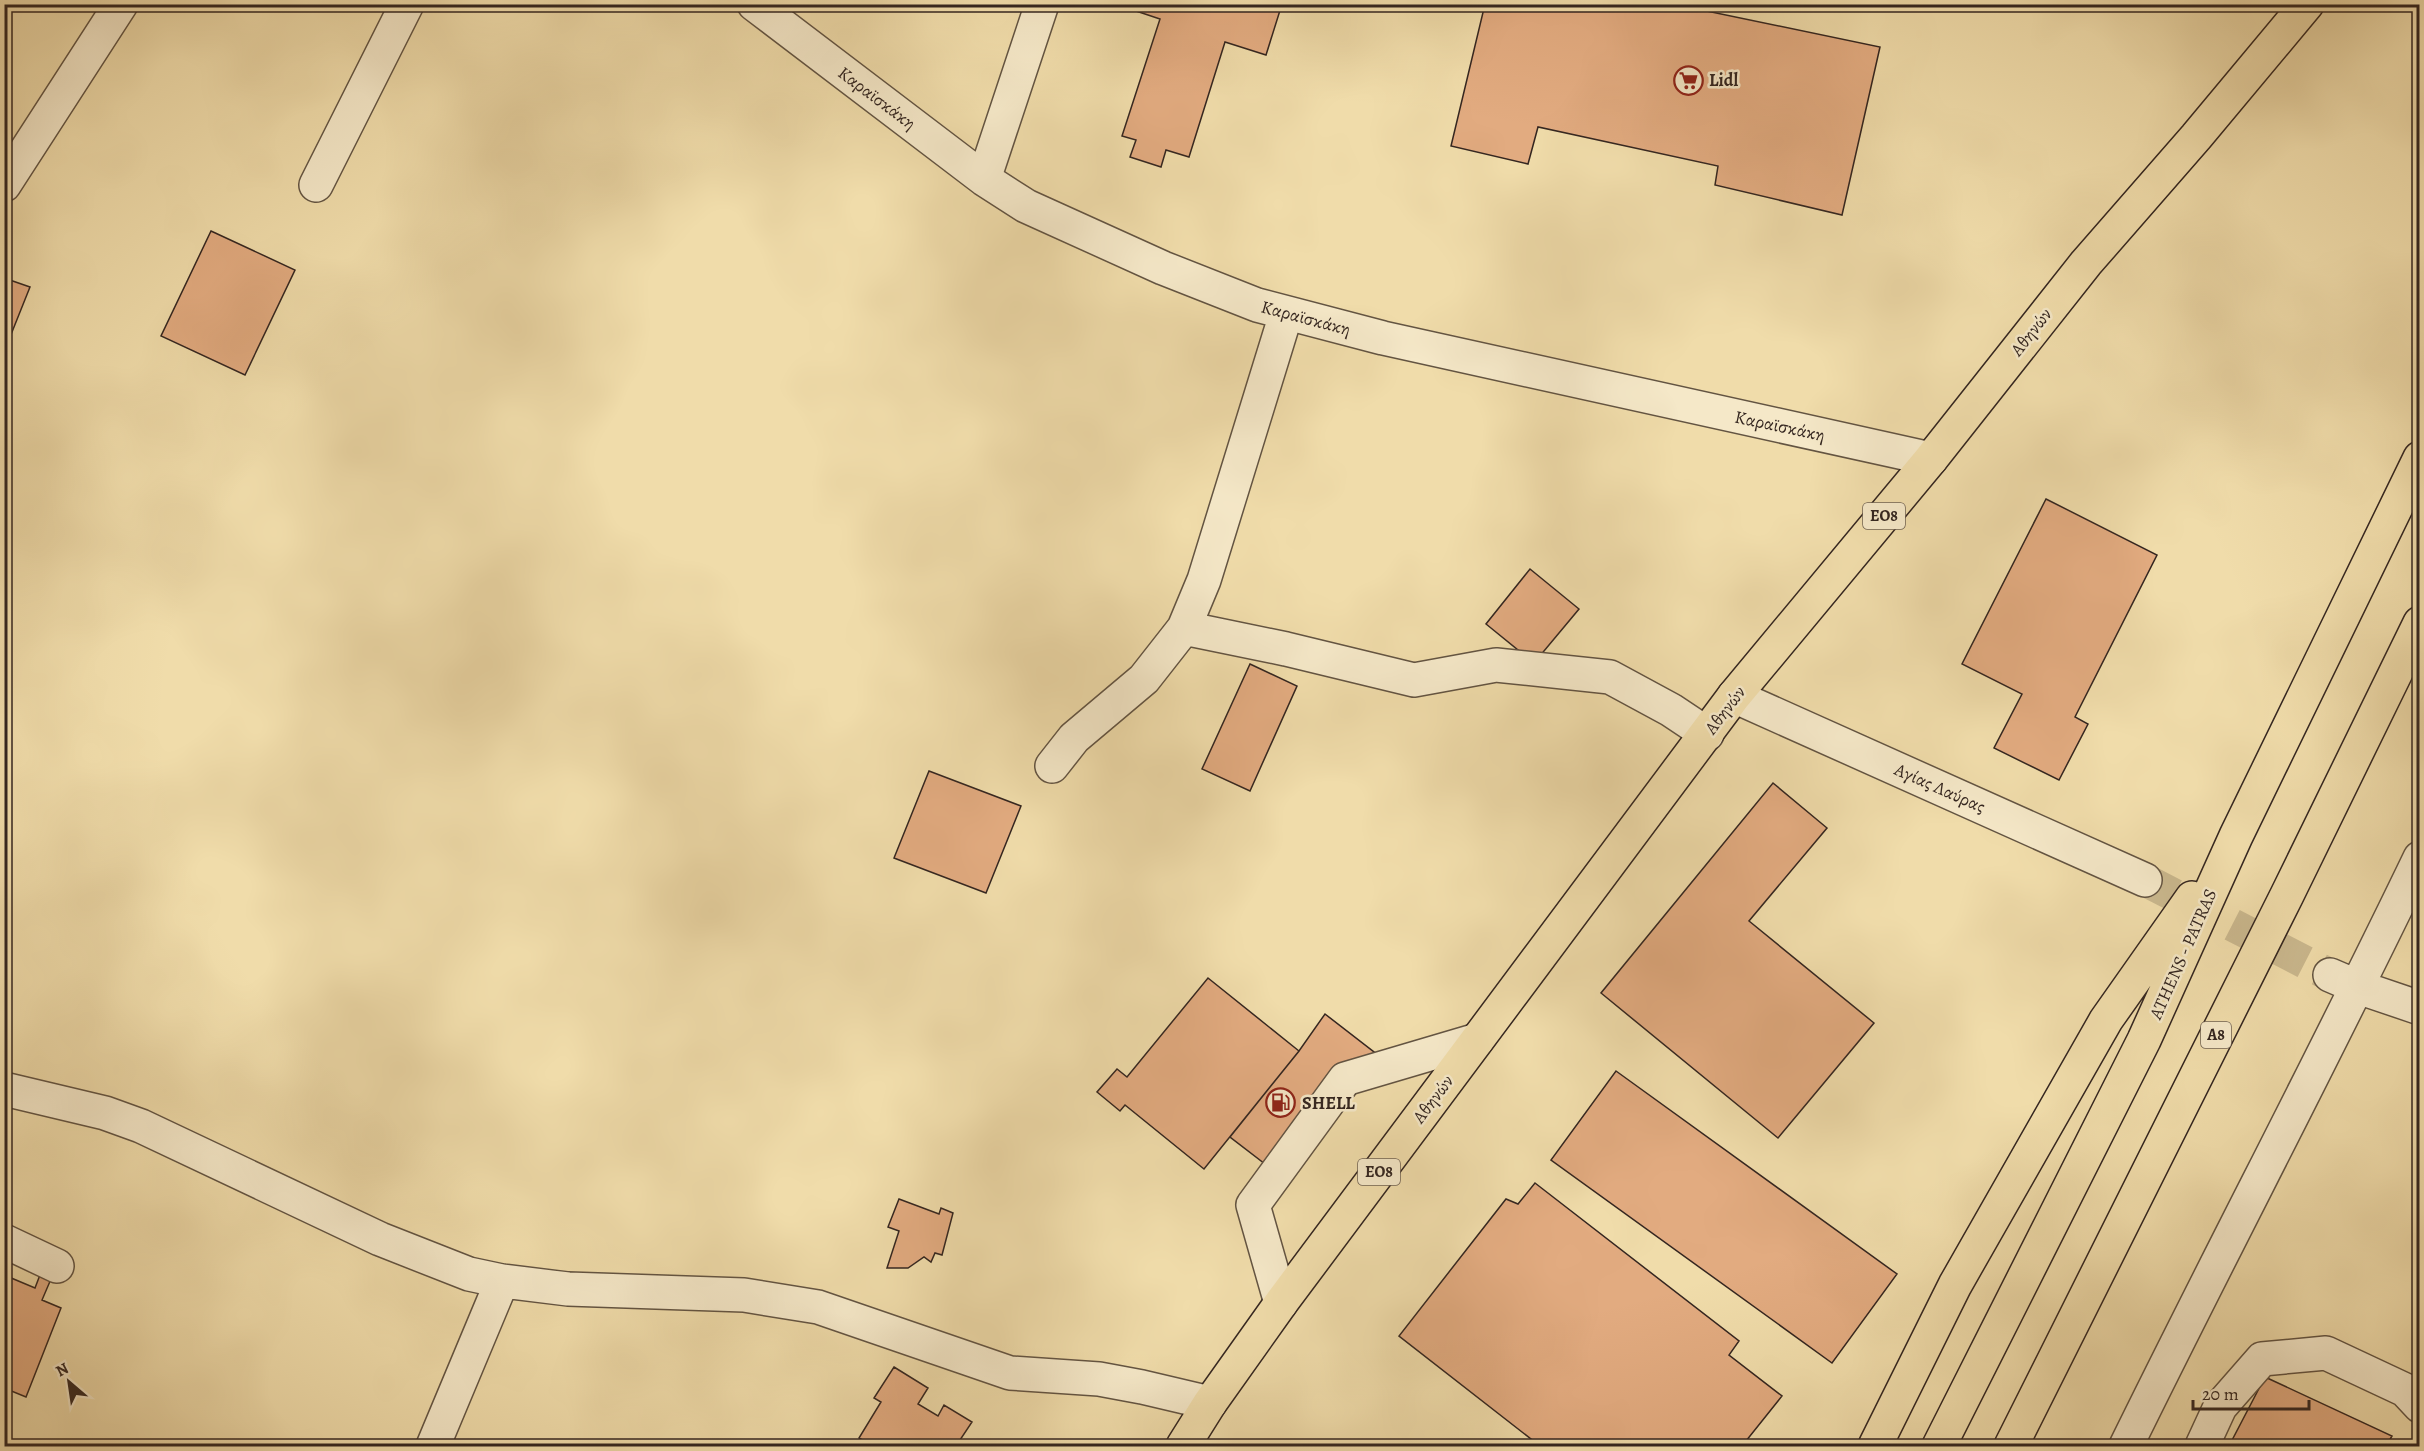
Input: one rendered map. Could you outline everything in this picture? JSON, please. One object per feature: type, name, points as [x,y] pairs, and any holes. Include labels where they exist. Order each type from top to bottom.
[{"type":"main road","name":"Αθηνών","points":[[1183,1446],[1210,1403],[1281,1303],[1734,696],[1931,459],[2086,262],[2196,137],[2307,4]]},
{"type":"main road","name":"ATHENS - PATRAS","points":[[1939,1446],[2144,1040],[2236,836],[2420,458]]},
{"type":"main road","name":"Α8","points":[[2011,1446],[2282,905],[2420,623]]},
{"type":"main road","points":[[1875,1446],[1955,1286],[2106,1020],[2236,836]]},
{"type":"street","points":[[4,185],[121,4]]},
{"type":"street","points":[[316,185],[407,4]]},
{"type":"street","name":"Καραϊσκάκη","points":[[754,4],[984,179],[1026,206],[1163,268],[1286,314],[1406,344],[1931,459]]},
{"type":"street","points":[[984,179],[1042,4]]},
{"type":"street","points":[[1053,766],[1074,738],[1144,679],[1184,628],[1204,580],[1286,314]]},
{"type":"street","points":[[1184,628],[1286,649],[1414,680],[1496,666],[1610,677],[1671,710],[1707,734]]},
{"type":"street","name":"Αγίας Λαύρας","points":[[1734,696],[2145,880]]},
{"type":"street","points":[[2126,1446],[2214,1265],[2344,981],[2420,858]]},
{"type":"street","points":[[2344,981],[2420,1008]]},
{"type":"street","points":[[1281,1303],[1254,1205],[1346,1079],[1477,1040]]},
{"type":"street","points":[[4,1089],[105,1113],[141,1126],[380,1239],[440,1264],[502,1281],[568,1289],[744,1295],[790,1301],[818,1307],[1010,1372],[1099,1380],[1142,1387],[1210,1403]]},
{"type":"street","points":[[4,1241],[57,1266]]},
{"type":"street","points":[[433,1446],[502,1281]]},
{"type":"street","points":[[2202,1446],[2220,1407],[2262,1359],[2326,1353],[2404,1390],[2420,1406]]},
{"type":"building","points":[[1115,4],[1282,4],[1266,55],[1225,42],[1189,157],[1166,150],[1161,167],[1130,157],[1136,140],[1122,136],[1160,19]]},
{"type":"building","points":[[1485,4],[1673,4],[1880,47],[1842,215],[1715,185],[1718,166],[1538,127],[1528,164],[1451,146]]},
{"type":"building","points":[[211,231],[295,270],[245,375],[161,336]]},
{"type":"building","points":[[4,278],[30,287],[4,352]]},
{"type":"building","points":[[2046,499],[2157,555],[2075,717],[2088,724],[2059,780],[1994,748],[2022,694],[1962,664]]},
{"type":"building","points":[[1530,569],[1579,609],[1534,663],[1486,624]]},
{"type":"building","points":[[1250,664],[1297,686],[1250,791],[1202,769]]},
{"type":"building","points":[[929,771],[1021,806],[986,893],[894,858]]},
{"type":"building","points":[[1773,783],[1827,828],[1749,921],[1874,1023],[1778,1138],[1601,993]]},
{"type":"building","points":[[1208,978],[1299,1051],[1204,1169],[1125,1105],[1120,1111],[1097,1092],[1117,1069],[1127,1077]]},
{"type":"building","points":[[1325,1014],[1383,1059],[1287,1181],[1230,1137],[1299,1051]]},
{"type":"building","points":[[1616,1071],[1897,1274],[1832,1363],[1551,1160]]},
{"type":"building","points":[[1535,1183],[1739,1341],[1729,1355],[1782,1396],[1742,1446],[1540,1446],[1399,1336],[1506,1199],[1518,1204]]},
{"type":"building","points":[[899,1199],[939,1214],[941,1208],[953,1213],[942,1255],[935,1253],[931,1262],[924,1257],[908,1268],[887,1268],[899,1231],[888,1227]]},
{"type":"building","points":[[43,1267],[54,1272],[42,1300],[61,1308],[26,1397],[4,1388],[4,1275],[35,1288]]},
{"type":"building","points":[[894,1367],[928,1388],[918,1404],[938,1416],[944,1405],[972,1422],[956,1446],[873,1446],[859,1438],[881,1402],[874,1398]]},
{"type":"building","points":[[2265,1377],[2392,1436],[2386,1446],[2229,1446]]},
{"type":"tunnel","points":[[2145,880],[2330,975]]},
{"type":"place","name":"Lidl","points":[[1688,80]]},
{"type":"place","name":"SHELL","points":[[1281,1103]]}]
